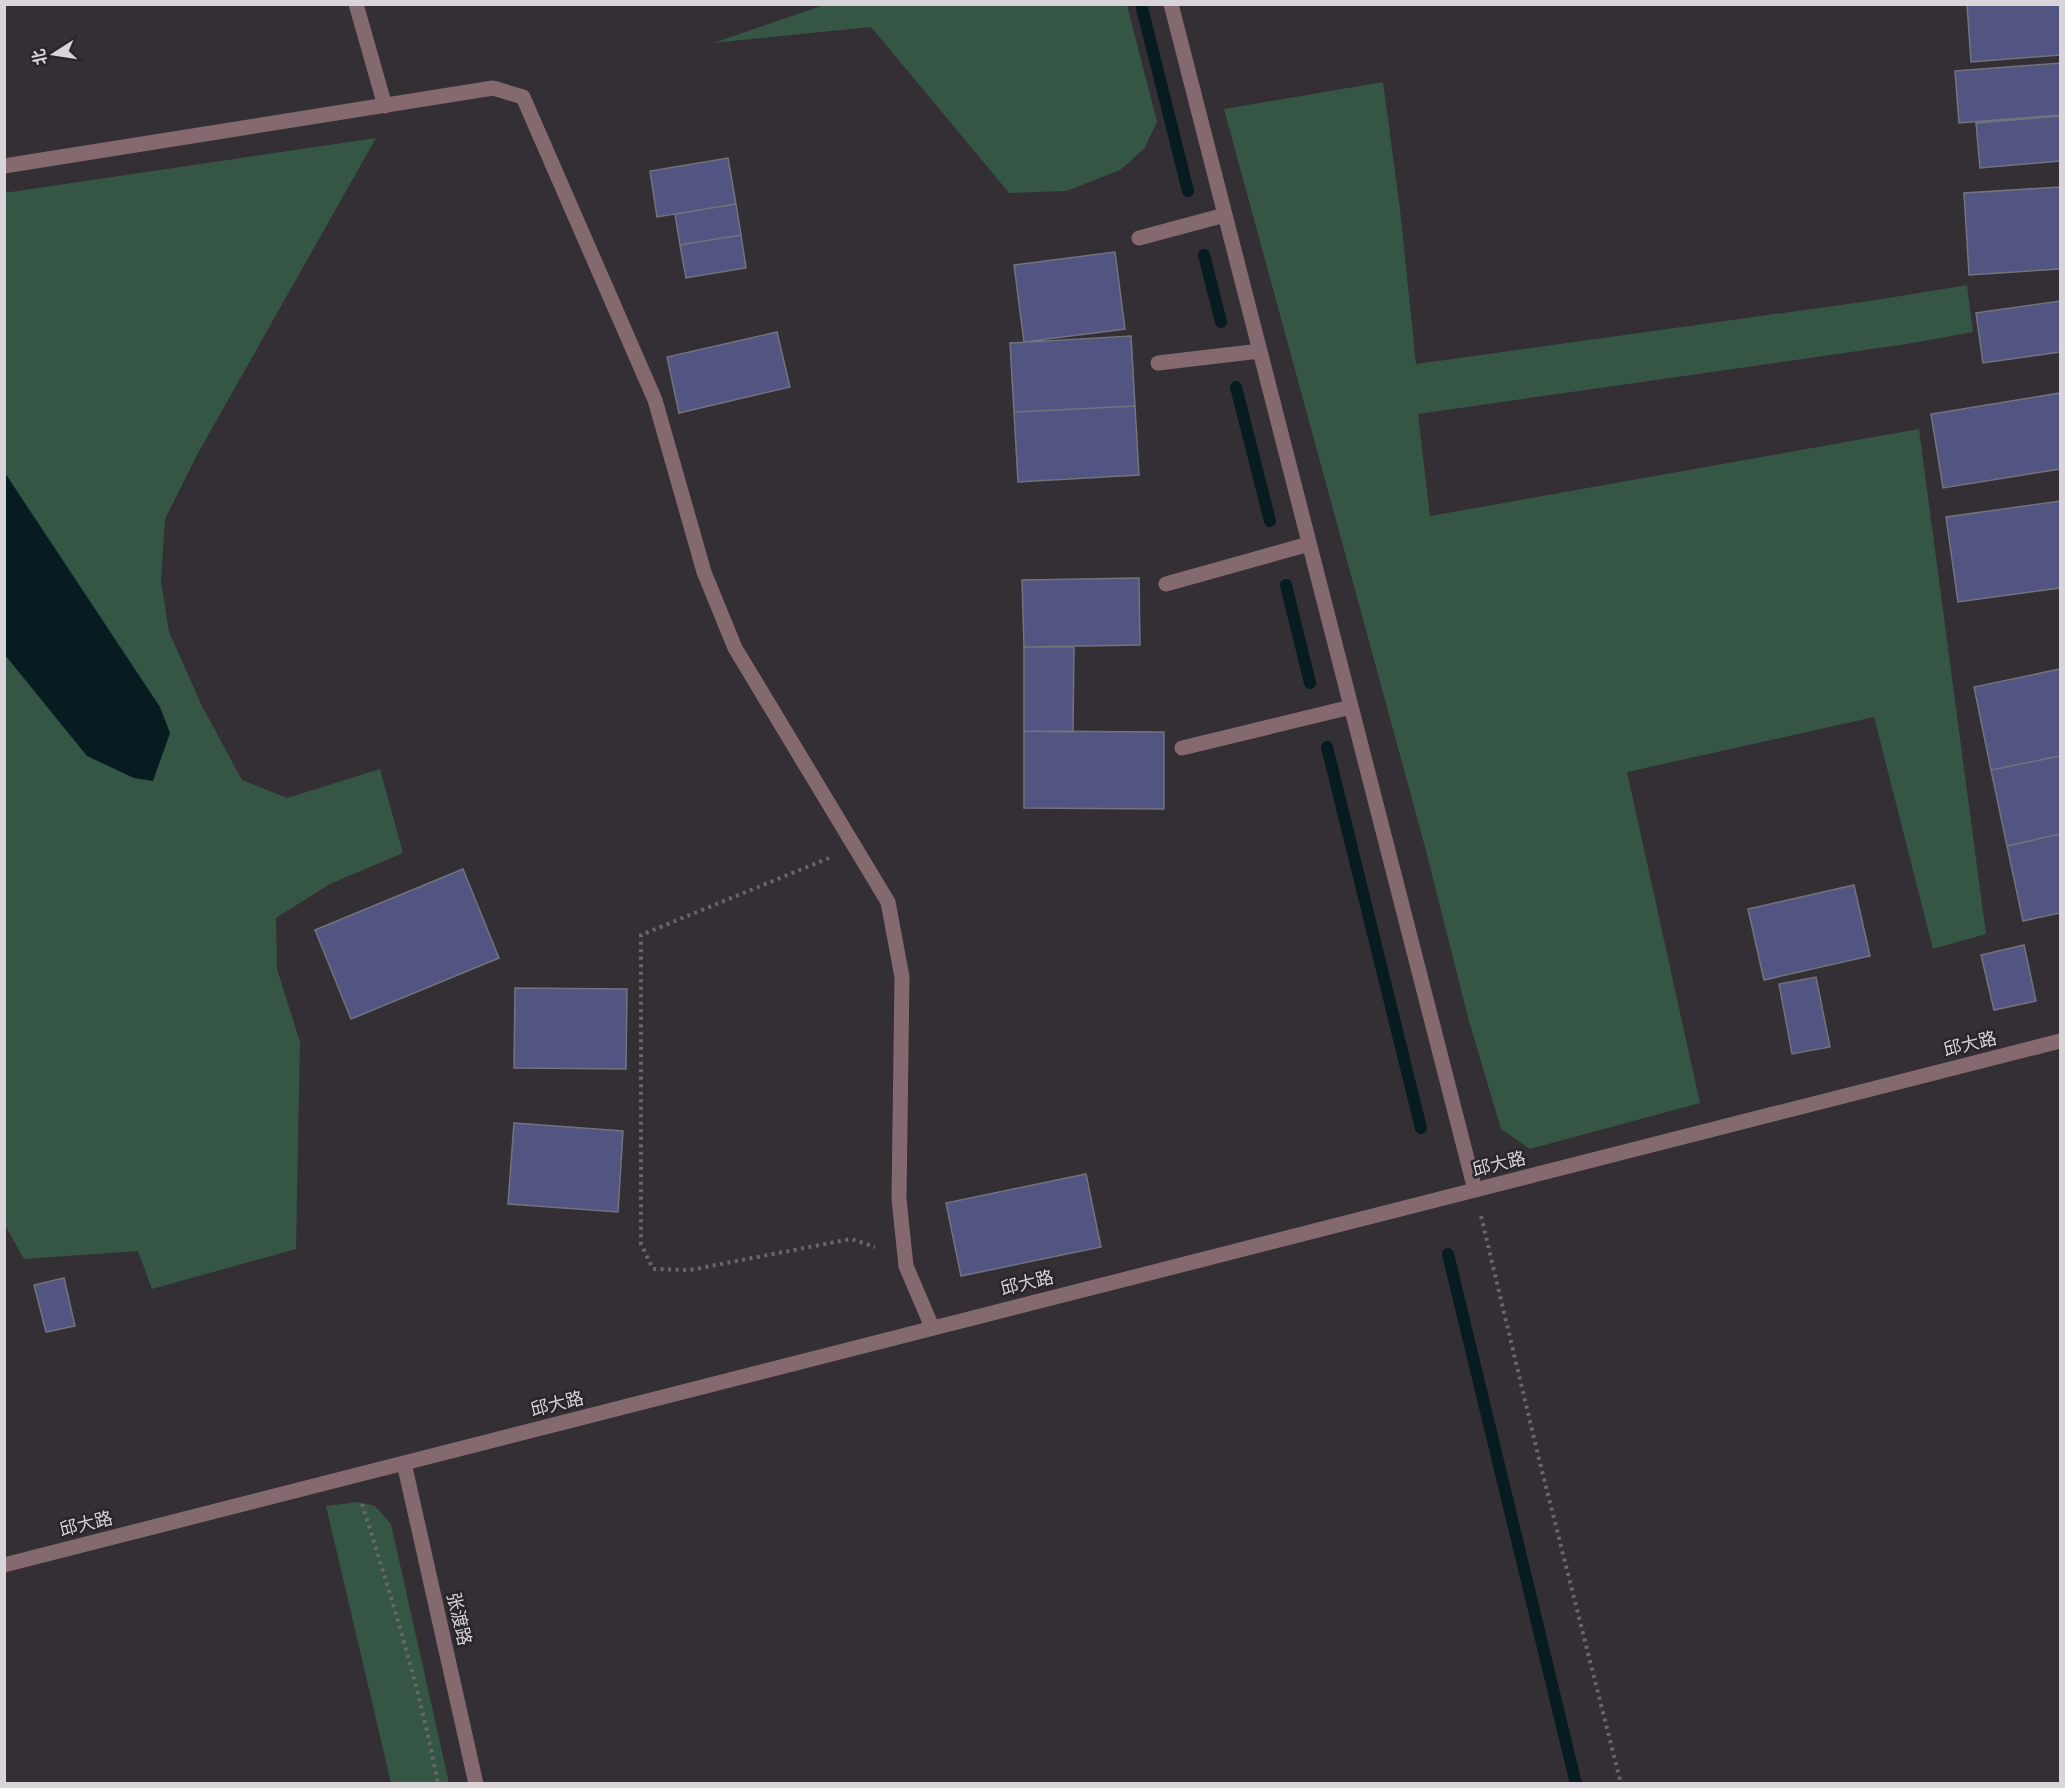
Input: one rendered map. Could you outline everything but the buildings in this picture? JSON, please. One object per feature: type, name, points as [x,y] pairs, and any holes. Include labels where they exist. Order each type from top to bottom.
[{"type":"street","points":[[356,4],[385,106]]},
{"type":"street","points":[[1171,4],[1475,1190]]},
{"type":"street","points":[[4,166],[493,88],[523,97],[655,400],[704,572],[735,648],[888,902],[902,977],[899,1200],[906,1266],[932,1327]]},
{"type":"street","points":[[1139,238],[1225,215]]},
{"type":"street","points":[[1158,363],[1260,351]]},
{"type":"street","points":[[1166,584],[1310,544]]},
{"type":"street","points":[[1182,748],[1351,707]]},
{"type":"street","name":"邱大路","points":[[4,1565],[2061,1041]]},
{"type":"street","name":"张渡路","points":[[404,1463],[476,1784]]},
{"type":"path","points":[[855,848],[641,935],[641,1244],[653,1269],[690,1270],[851,1239],[880,1249],[906,1266]]},
{"type":"path","points":[[1475,1190],[1539,1459],[1621,1784]]},
{"type":"path","points":[[354,1476],[407,1649],[428,1730],[438,1784]]},
{"type":"green space","points":[[827,4],[1127,5],[1157,122],[1144,149],[1120,170],[1067,191],[1009,193],[871,27],[713,43]]},
{"type":"green space","points":[[1383,82],[1400,209],[1416,364],[1876,300],[1967,285],[1973,332],[1907,344],[1418,414],[1430,516],[1919,429],[1986,934],[1933,949],[1874,717],[1627,772],[1700,1103],[1530,1149],[1501,1129],[1469,1021],[1425,847],[1224,109]]},
{"type":"green space","points":[[376,138],[197,455],[165,519],[161,581],[169,632],[202,706],[242,780],[287,798],[380,769],[403,853],[330,884],[276,918],[277,969],[300,1042],[296,1249],[152,1289],[138,1251],[24,1259],[5,1225],[4,193]]},
{"type":"green space","points":[[358,1502],[375,1506],[391,1524],[449,1783],[391,1783],[326,1506]]},
{"type":"water","points":[[5,473],[160,707],[170,733],[153,781],[134,778],[87,756],[5,655]]},
{"type":"waterway","points":[[1141,4],[1188,191]]},
{"type":"waterway","points":[[1204,255],[1221,322]]},
{"type":"waterway","points":[[1236,387],[1270,521]]},
{"type":"waterway","points":[[1286,585],[1310,683]]},
{"type":"waterway","points":[[1327,747],[1421,1128]]},
{"type":"waterway","points":[[1448,1254],[1576,1784]]}]
